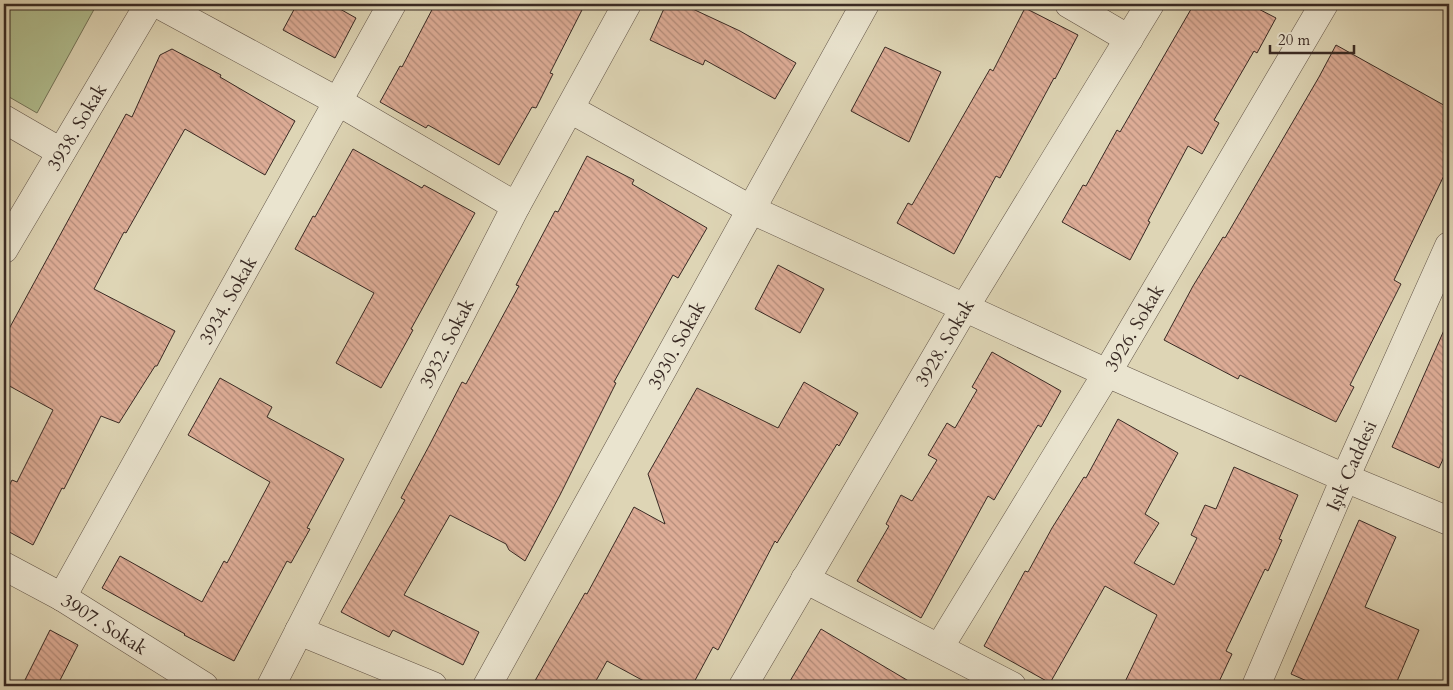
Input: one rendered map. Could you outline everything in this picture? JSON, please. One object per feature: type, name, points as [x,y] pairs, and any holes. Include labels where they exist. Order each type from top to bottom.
[{"type":"street","name":"3938. Sokak","points":[[4,249],[150,4]]},
{"type":"street","points":[[158,4],[337,101],[516,206]]},
{"type":"street","name":"3934. Sokak","points":[[62,597],[392,4]]},
{"type":"street","name":"3932. Sokak","points":[[271,686],[516,206],[627,4]]},
{"type":"street","name":"3930. Sokak","points":[[487,686],[865,4]]},
{"type":"street","points":[[1069,4],[1128,39]]},
{"type":"street","name":"3928. Sokak","points":[[743,686],[965,308],[1150,4]]},
{"type":"street","name":"3926. Sokak","points":[[939,648],[1107,373],[1324,4]]},
{"type":"street","points":[[570,109],[752,210],[1107,373],[1345,478],[1449,521]]},
{"type":"street","points":[[4,119],[61,152]]},
{"type":"street","name":"Işık Caddesi","points":[[1256,686],[1345,478],[1449,246]]},
{"type":"street","name":"3907. Sokak","points":[[4,566],[62,597],[204,686]]},
{"type":"street","points":[[805,579],[1012,686]]},
{"type":"street","points":[[299,631],[433,686]]},
{"type":"green space","points":[[4,4],[97,4],[37,113],[4,94]]},
{"type":"building","points":[[297,4],[331,4],[356,18],[335,58],[283,30]]},
{"type":"building","points":[[435,4],[585,4],[550,73],[553,74],[536,108],[532,107],[499,165],[428,125],[426,128],[380,102],[400,66],[402,67]]},
{"type":"building","points":[[666,4],[682,4],[740,31],[796,63],[775,99],[705,60],[703,65],[650,40]]},
{"type":"building","points":[[1194,4],[1249,4],[1276,18],[1257,53],[1254,51],[1214,120],[1219,123],[1202,154],[1188,146],[1148,221],[1150,222],[1130,260],[1062,222],[1083,185],[1086,186],[1117,130],[1120,132]]},
{"type":"building","points":[[1025,8],[1078,35],[1000,178],[996,176],[954,254],[897,223],[908,203],[912,205],[990,69],[993,71]]},
{"type":"building","points":[[1336,45],[1449,108],[1449,165],[1394,280],[1401,284],[1350,385],[1354,387],[1336,422],[1240,375],[1238,379],[1164,340],[1193,286],[1223,237],[1225,238]]},
{"type":"building","points":[[885,47],[941,72],[909,142],[851,111]]},
{"type":"building","points":[[172,49],[221,75],[220,77],[295,121],[265,175],[185,129],[126,233],[124,232],[94,289],[175,331],[157,366],[155,366],[119,423],[101,416],[33,545],[4,529],[4,496],[12,480],[17,482],[53,410],[4,383],[4,338],[126,114],[132,117],[160,55]]},
{"type":"building","points":[[353,149],[422,188],[424,185],[475,213],[381,388],[336,363],[374,293],[295,249]]},
{"type":"building","points":[[587,156],[634,180],[632,184],[707,228],[678,278],[673,275],[614,382],[616,383],[525,561],[509,550],[506,544],[450,515],[404,595],[479,632],[463,665],[393,630],[389,637],[341,612],[405,500],[401,498],[462,382],[466,384],[519,286],[516,285],[555,211],[558,212]]},
{"type":"building","points":[[778,265],[824,289],[800,333],[755,309]]},
{"type":"building","points":[[1449,319],[1449,446],[1439,468],[1392,447]]},
{"type":"building","points":[[992,352],[1061,391],[1041,427],[1038,425],[994,500],[988,496],[921,618],[857,581],[889,526],[886,524],[901,495],[912,501],[937,460],[928,455],[947,423],[955,428],[977,390],[972,387]]},
{"type":"building","points":[[220,378],[272,407],[267,417],[344,459],[307,528],[310,529],[291,563],[287,561],[234,661],[102,588],[120,556],[202,602],[224,561],[227,563],[270,482],[188,435]]},
{"type":"building","points":[[804,382],[858,413],[777,543],[775,541],[718,650],[713,647],[692,686],[653,686],[607,661],[593,686],[532,686],[585,593],[587,594],[634,507],[665,524],[648,474],[697,388],[778,428]]},
{"type":"building","points":[[1118,419],[1178,453],[1145,514],[1159,523],[1134,563],[1174,585],[1197,538],[1191,535],[1205,505],[1216,509],[1234,467],[1298,495],[1279,539],[1282,540],[1268,571],[1265,569],[1226,651],[1232,654],[1217,686],[1123,686],[1157,615],[1105,586],[1050,683],[984,646],[1025,571],[1028,572],[1052,528],[1084,477],[1086,478]]},
{"type":"building","points":[[1359,520],[1396,537],[1365,607],[1419,630],[1395,686],[1318,686],[1291,674]]},
{"type":"building","points":[[821,629],[917,686],[787,686]]},
{"type":"building","points":[[50,630],[78,645],[57,686],[22,686]]}]
